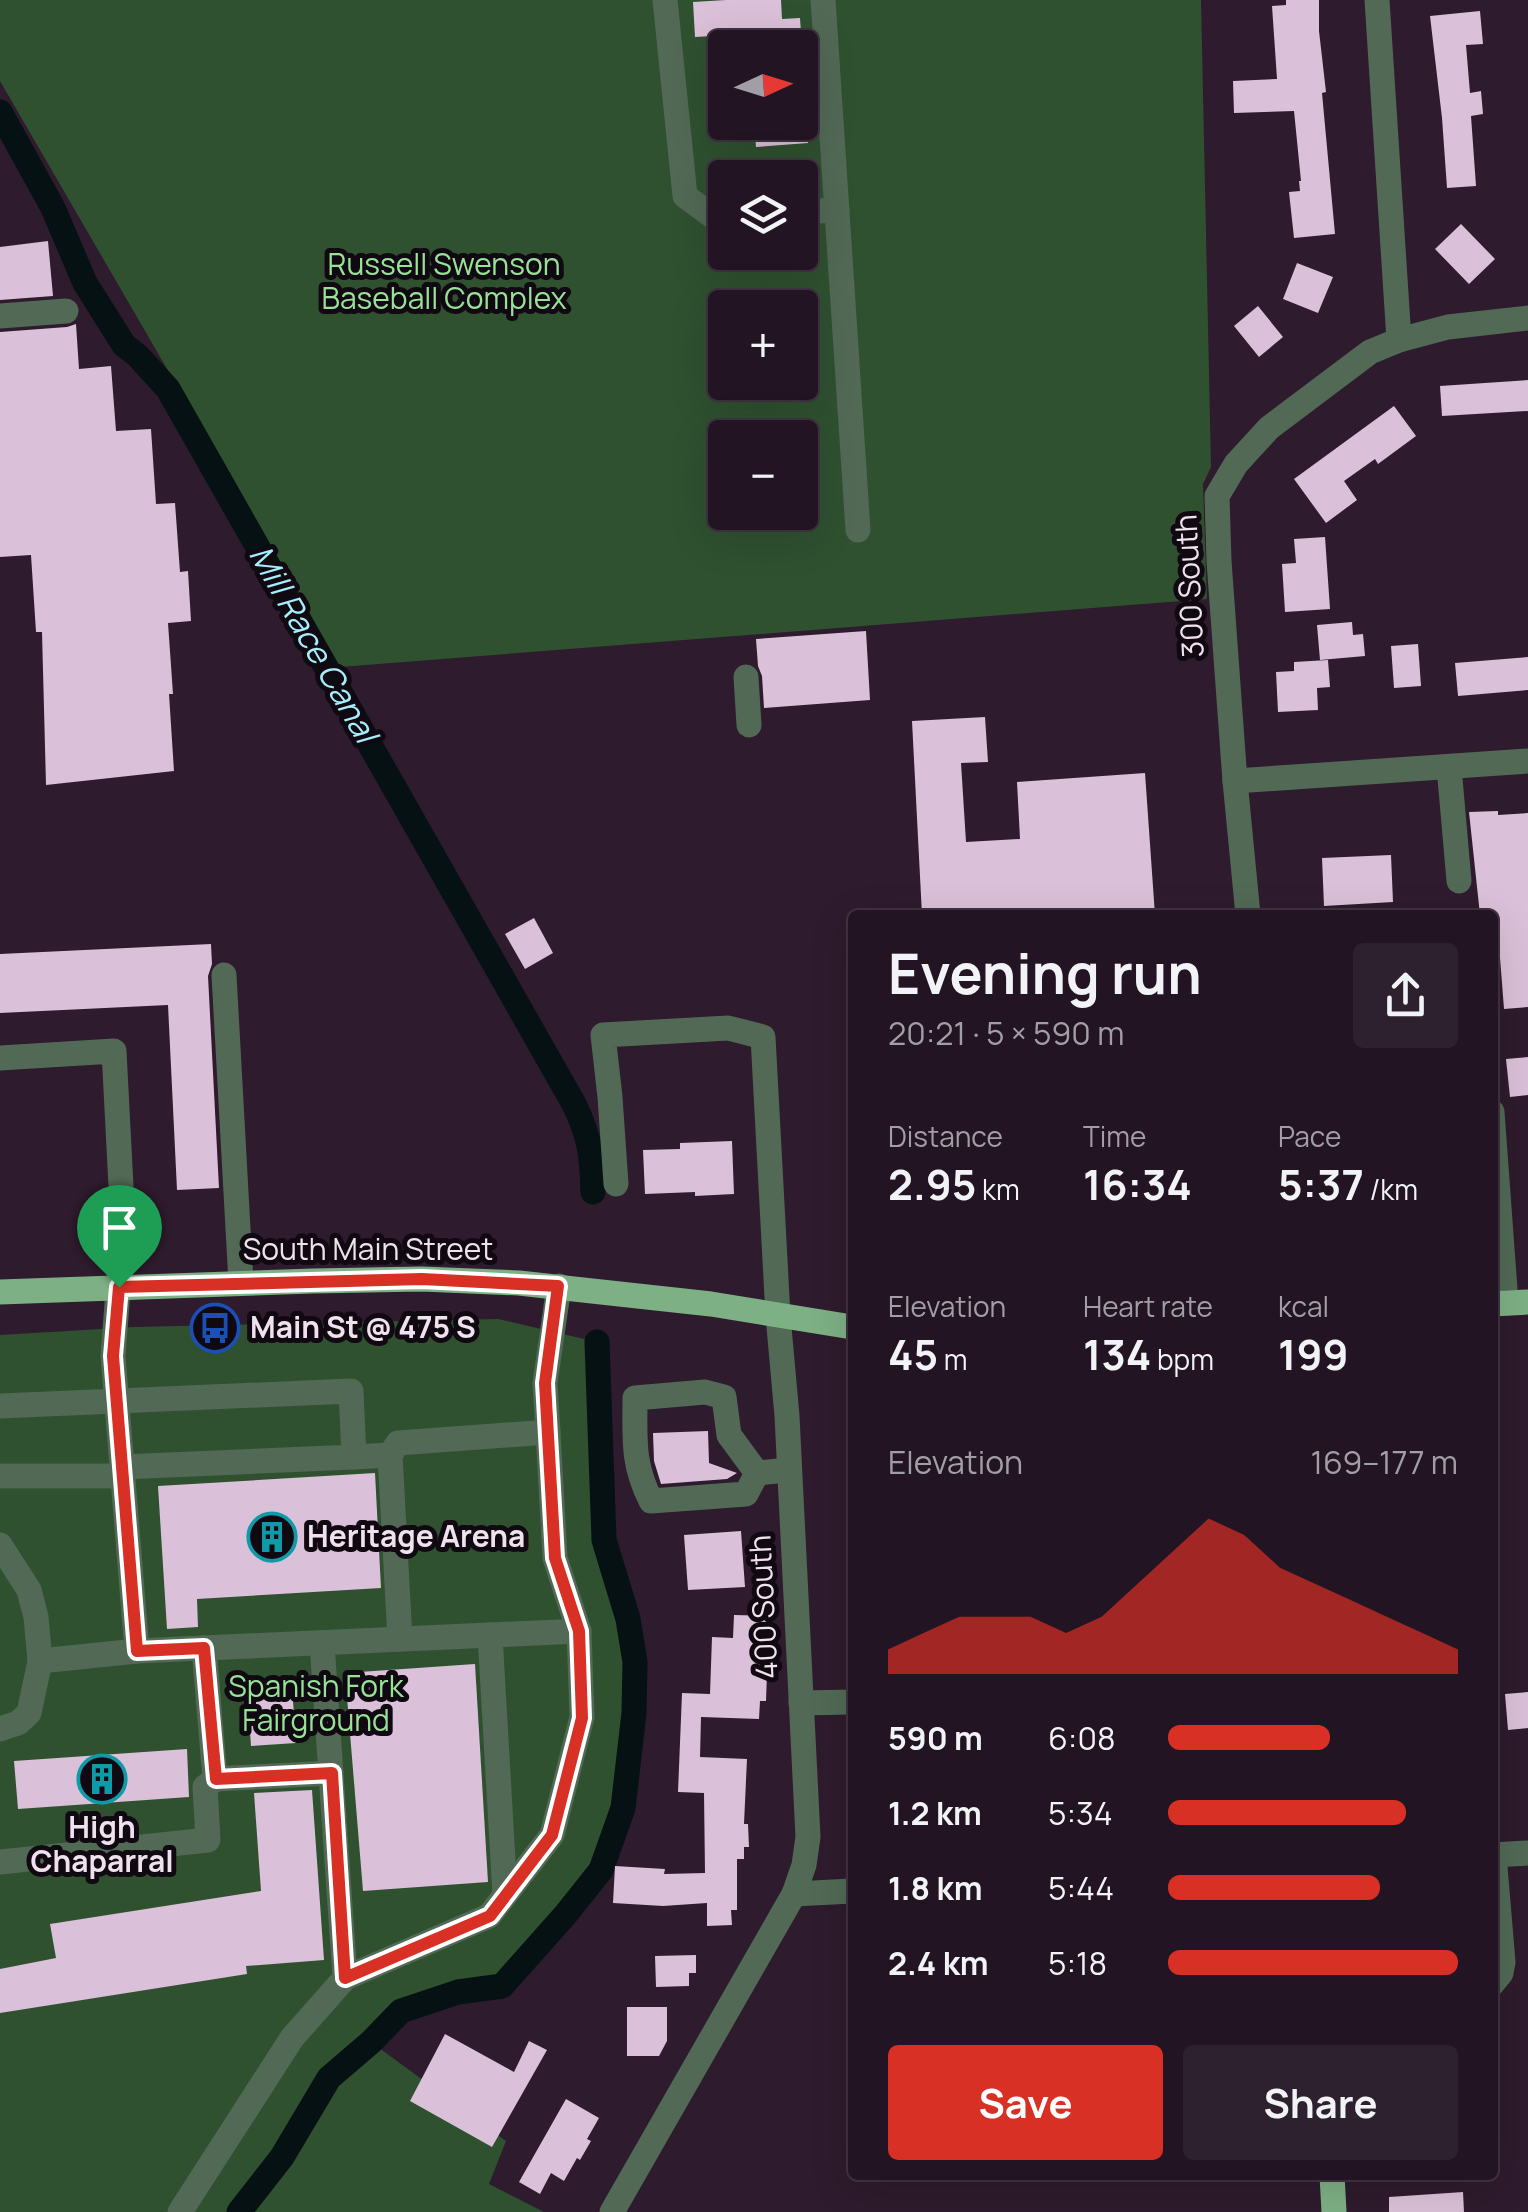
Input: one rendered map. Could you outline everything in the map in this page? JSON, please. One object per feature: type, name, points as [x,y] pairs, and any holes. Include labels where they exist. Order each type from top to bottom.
[{"type":"main road","name":"South Main Street","points":[[0,1292],[422,1279],[558,1286],[711,1304],[848,1326]]},
{"type":"main road","points":[[1332,2180],[1334,2212]]},
{"type":"street","points":[[665,0],[685,196],[708,213]]},
{"type":"street","points":[[824,0],[858,530]]},
{"type":"street","points":[[1377,0],[1399,340]]},
{"type":"street","points":[[818,211],[837,210]]},
{"type":"street","points":[[0,316],[66,311]]},
{"type":"street","name":"300 South","points":[[1248,910],[1217,496],[1236,464],[1269,428],[1370,352],[1448,328],[1528,318]]},
{"type":"street","points":[[746,678],[749,725]]},
{"type":"street","points":[[1235,781],[1528,761]]},
{"type":"street","points":[[1449,767],[1460,880]]},
{"type":"street","points":[[224,975],[241,1283]]},
{"type":"street","name":"400 South","points":[[612,2212],[794,1894],[808,1836],[764,1037],[728,1028],[603,1035],[616,1184]]},
{"type":"street","points":[[0,1058],[114,1051],[122,1226],[113,1356],[137,1651]]},
{"type":"street","points":[[1498,1179],[1509,1303]]},
{"type":"street","points":[[180,2212],[292,2038],[345,1978],[490,1916],[552,1835],[582,1718],[579,1631],[555,1558],[545,1383],[558,1286]]},
{"type":"street","points":[[0,1406],[351,1391],[354,1457]]},
{"type":"street","points":[[705,1392],[724,1397],[730,1435],[757,1473],[746,1494],[652,1502],[640,1479],[636,1457],[634,1398],[705,1392]]},
{"type":"street","points":[[400,1639],[390,1455],[398,1444],[548,1432]]},
{"type":"street","points":[[0,1476],[390,1455]]},
{"type":"street","points":[[757,1473],[789,1470]]},
{"type":"street","points":[[0,1545],[29,1590],[40,1661],[30,1712],[18,1723],[0,1729]]},
{"type":"street","points":[[40,1661],[137,1651],[579,1631]]},
{"type":"street","points":[[490,1635],[505,1895]]},
{"type":"street","points":[[322,1642],[345,1978]]},
{"type":"street","points":[[204,1648],[216,1779]]},
{"type":"street","points":[[801,1703],[848,1702]]},
{"type":"street","points":[[0,1862],[208,1840],[205,1787],[216,1779],[332,1773]]},
{"type":"street","points":[[1498,1855],[1528,1854]]},
{"type":"street","points":[[794,1894],[848,1891]]},
{"type":"street","points":[[1498,1935],[1503,1962],[1498,1976]]},
{"type":"green space","name":"Russell Swenson Baseball Complex","points":[[0,0],[1201,0],[1211,467],[1203,484],[1207,599],[340,667],[0,81]]},
{"type":"green space","name":"Spanish Fork Fairground","points":[[498,1319],[597,1342],[604,1540],[628,1619],[635,1662],[634,1713],[623,1808],[601,1870],[502,1986],[458,1992],[401,2011],[371,2042],[506,2141],[489,2184],[544,2212],[0,2212],[0,1335],[134,1327]]},
{"type":"building","points":[[781,0],[782,19],[800,18],[801,30],[708,30],[708,36],[695,37],[693,2]]},
{"type":"building","points":[[1286,0],[1319,0],[1326,92],[1322,93],[1335,234],[1294,238],[1289,192],[1300,191],[1301,181],[1294,111],[1234,113],[1233,81],[1277,79],[1272,6],[1286,5]]},
{"type":"building","points":[[1480,11],[1483,44],[1466,45],[1470,93],[1481,91],[1483,114],[1471,116],[1476,186],[1447,188],[1430,16]]},
{"type":"building","points":[[755,140],[808,140],[808,143],[756,147]]},
{"type":"building","points":[[1461,224],[1495,259],[1469,284],[1435,249]]},
{"type":"building","points":[[48,241],[53,296],[0,300],[0,247]]},
{"type":"building","points":[[1297,263],[1333,277],[1318,313],[1283,299]]},
{"type":"building","points":[[1258,306],[1283,337],[1259,357],[1234,326]]},
{"type":"building","points":[[76,324],[79,369],[111,366],[116,431],[151,429],[156,504],[175,503],[180,572],[188,571],[191,621],[168,623],[174,771],[46,785],[42,632],[36,632],[31,555],[0,557],[0,332]]},
{"type":"building","points":[[1528,380],[1528,411],[1442,416],[1440,386]]},
{"type":"building","points":[[1394,406],[1416,436],[1378,464],[1375,459],[1344,481],[1357,500],[1326,523],[1294,479]]},
{"type":"building","points":[[1325,537],[1330,609],[1285,612],[1282,564],[1296,563],[1294,539]]},
{"type":"building","points":[[1352,622],[1353,635],[1363,634],[1365,656],[1320,660],[1317,625]]},
{"type":"building","points":[[866,631],[870,700],[764,708],[756,639]]},
{"type":"building","points":[[1418,644],[1421,686],[1394,688],[1391,646]]},
{"type":"building","points":[[1528,657],[1528,690],[1458,696],[1455,663]]},
{"type":"building","points":[[1328,660],[1330,687],[1317,688],[1318,710],[1278,712],[1276,672],[1294,671],[1294,662]]},
{"type":"building","points":[[985,717],[988,762],[961,763],[966,842],[1020,839],[1017,782],[1145,773],[1155,910],[922,910],[912,721]]},
{"type":"building","points":[[1469,812],[1528,813],[1528,1007],[1504,1009],[1498,910],[1479,910]]},
{"type":"building","points":[[1391,855],[1393,902],[1324,906],[1322,858]]},
{"type":"building","points":[[534,918],[553,953],[525,969],[505,934]]},
{"type":"building","points":[[211,944],[208,976],[219,1188],[177,1190],[168,1005],[0,1013],[0,954]]},
{"type":"building","points":[[1528,1057],[1528,1095],[1510,1097],[1506,1059]]},
{"type":"building","points":[[732,1141],[734,1194],[645,1194],[643,1150],[680,1149],[680,1143]]},
{"type":"building","points":[[708,1431],[709,1463],[737,1473],[727,1479],[661,1484],[654,1461],[653,1433]]},
{"type":"building","name":"Heritage Arena","points":[[375,1473],[381,1588],[197,1599],[198,1627],[167,1629],[158,1486]]},
{"type":"building","points":[[741,1531],[745,1587],[688,1590],[684,1535]]},
{"type":"building","points":[[734,1615],[769,1616],[766,1701],[760,1701],[759,1719],[701,1717],[700,1757],[747,1759],[744,1824],[748,1824],[749,1847],[744,1847],[744,1859],[737,1859],[737,1910],[731,1910],[732,1925],[707,1926],[707,1903],[613,1903],[615,1866],[665,1869],[664,1874],[705,1873],[704,1793],[678,1792],[682,1693],[710,1694],[712,1637],[733,1638]]},
{"type":"building","points":[[475,1664],[488,1882],[363,1891],[345,1673]]},
{"type":"building","points":[[292,1687],[296,1743],[251,1746],[247,1690]]},
{"type":"building","points":[[1528,1692],[1528,1728],[1508,1730],[1505,1694]]},
{"type":"building","name":"High Chaparral","points":[[187,1749],[189,1797],[18,1809],[14,1761]]},
{"type":"building","points":[[312,1790],[324,1960],[246,1966],[247,1974],[0,2013],[0,1969],[56,1958],[50,1924],[261,1891],[254,1793]]},
{"type":"building","points":[[696,1955],[696,1973],[689,1973],[689,1986],[656,1987],[655,1956]]},
{"type":"building","points":[[627,2007],[667,2007],[667,2041],[659,2056],[627,2056]]},
{"type":"building","points":[[445,2034],[514,2072],[529,2041],[547,2050],[492,2147],[410,2101]]},
{"type":"building","points":[[566,2099],[599,2118],[587,2139],[591,2141],[564,2181],[551,2173],[540,2194],[519,2182]]},
{"type":"building","points":[[1463,2192],[1464,2212],[1389,2212],[1389,2197]]},
{"type":"waterway","name":"Mill Race Canal","points":[[0,112],[53,208],[85,283],[124,345],[168,389],[574,1104],[589,1146],[593,1192]]},
{"type":"waterway","name":"Mill Race Canal","points":[[239,2212],[282,2157],[329,2078],[401,2011],[458,1992],[502,1986],[601,1870],[623,1808],[634,1713],[635,1662],[628,1619],[604,1540],[597,1342]]},
{"type":"place","name":"Main St @ 475 S","points":[[215,1328]]},
{"type":"place","name":"Heritage Arena","points":[[272,1537]]},
{"type":"place","name":"High Chaparral","points":[[102,1779]]},
{"type":"route","points":[[422,1279],[558,1286],[545,1383],[555,1558],[579,1631],[582,1718],[552,1835],[490,1916],[345,1978],[332,1773],[216,1779],[204,1648],[137,1651],[113,1356],[119,1287],[422,1279]]}]
